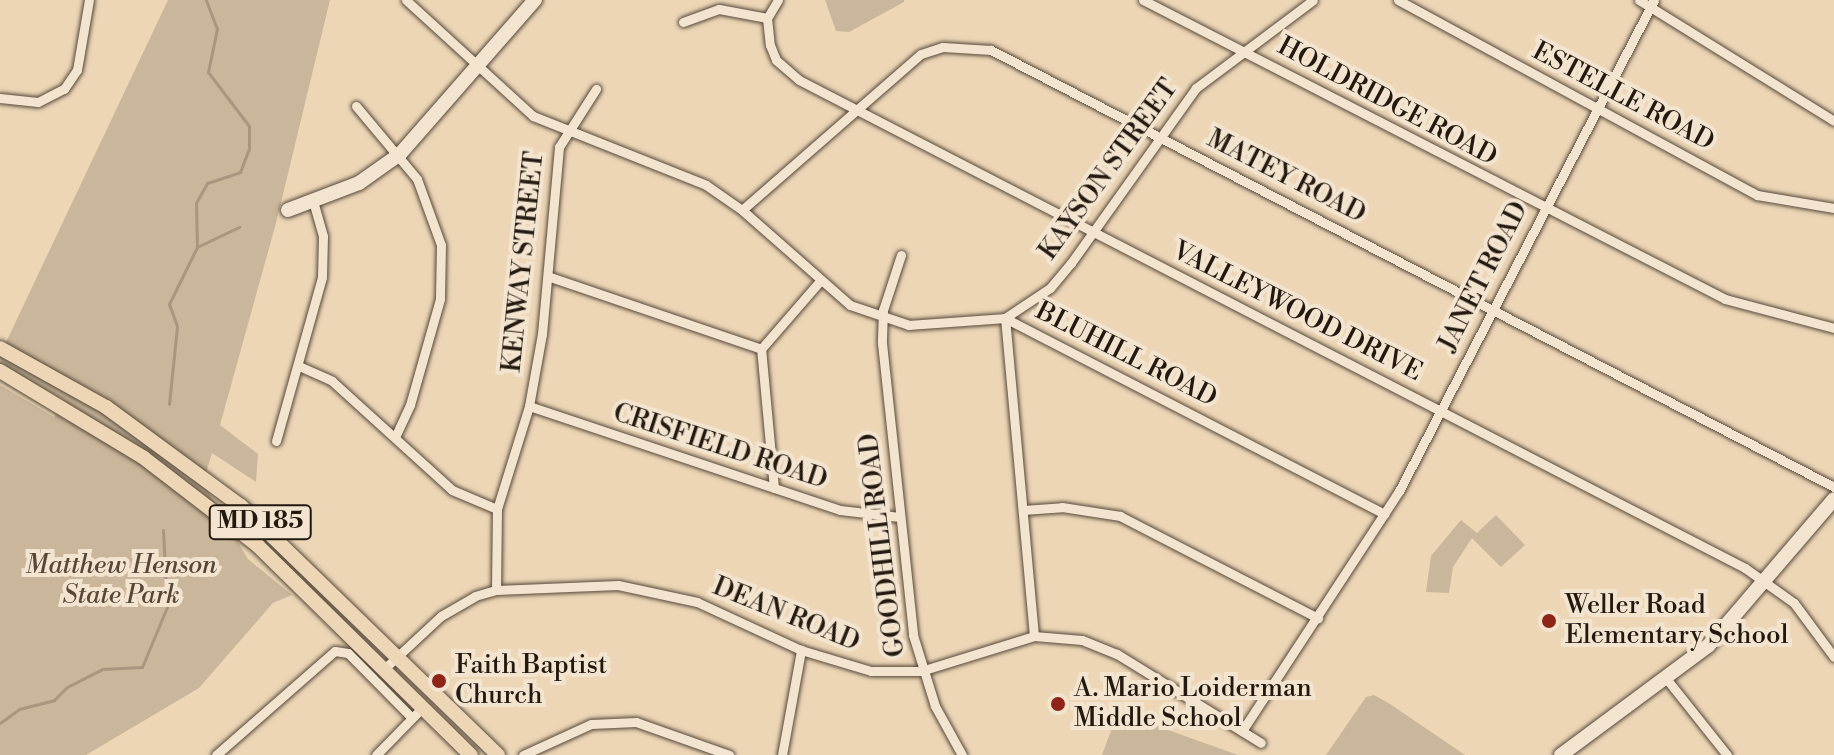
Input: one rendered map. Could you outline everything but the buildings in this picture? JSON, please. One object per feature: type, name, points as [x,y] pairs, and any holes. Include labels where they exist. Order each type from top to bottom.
[{"type":"main road","name":"MD 185","points":[[0,348],[106,407],[241,506],[498,755]]},
{"type":"main road","name":"MD 185","points":[[0,371],[97,427],[257,545],[385,668],[418,713],[471,755]]},
{"type":"street","points":[[0,98],[38,102],[64,89],[77,70],[89,0]]},
{"type":"street","name":"BLUHILL ROAD","points":[[406,0],[476,69],[533,116],[685,174],[742,210],[850,305],[882,320],[909,325],[1005,318],[1384,514]]},
{"type":"street","points":[[288,210],[359,183],[400,154],[535,0]]},
{"type":"street","points":[[683,22],[719,9],[767,18],[778,0]]},
{"type":"street","name":"HOLDRIDGE ROAD","points":[[1143,0],[1544,209],[1725,299],[1834,328]]},
{"type":"street","name":"KAYSON STREET","points":[[1005,318],[1050,288],[1196,88],[1313,0]]},
{"type":"street","name":"ESTELLE ROAD","points":[[1398,0],[1757,195],[1834,208]]},
{"type":"street","points":[[1639,0],[1652,4],[1834,121]]},
{"type":"street","name":"JANET ROAD","points":[[1242,731],[1384,514],[1652,4]]},
{"type":"street","name":"VALLEYWOOD DRIVE","points":[[767,18],[770,45],[786,71],[1765,580],[1794,603],[1834,657]]},
{"type":"street","name":"MATEY ROAD","points":[[742,210],[855,108],[921,54],[973,46],[1015,61],[1834,487]]},
{"type":"street","name":"KENWAY STREET","points":[[496,590],[497,509],[529,406],[550,277],[559,147],[566,131],[596,89]]},
{"type":"street","points":[[356,106],[400,154],[433,213],[442,278],[410,405],[395,437]]},
{"type":"street","points":[[276,441],[299,366],[324,259],[313,202]]},
{"type":"street","points":[[882,320],[901,255]]},
{"type":"street","points":[[550,277],[761,349]]},
{"type":"street","points":[[774,488],[761,349],[820,281]]},
{"type":"street","points":[[1005,318],[1034,636]]},
{"type":"street","name":"GOODHILL ROAD","points":[[882,320],[900,517],[921,671],[962,755]]},
{"type":"street","points":[[299,366],[332,381],[452,490],[497,509]]},
{"type":"street","name":"CRISFIELD ROAD","points":[[529,406],[840,510],[900,517]]},
{"type":"street","points":[[1561,755],[1709,645],[1834,499]]},
{"type":"street","points":[[1023,510],[1062,507],[1120,516],[1318,618]]},
{"type":"street","name":"DEAN ROAD","points":[[385,668],[455,606],[496,590],[593,585],[656,590],[697,602],[801,650],[871,671],[921,671],[1034,636],[1082,640],[1117,654],[1261,743]]},
{"type":"street","points":[[782,755],[801,650]]},
{"type":"street","points":[[216,755],[335,651],[348,653],[418,713],[376,755]]},
{"type":"street","points":[[1665,677],[1727,755]]},
{"type":"street","points":[[523,755],[591,724],[636,722],[729,755]]},
{"type":"green space","name":"Matthew Henson State Park","points":[[168,0],[330,0],[276,223],[220,425],[258,454],[256,482],[212,453],[203,483],[248,559],[292,595],[273,603],[199,688],[86,755],[0,755],[0,385],[54,417],[64,400],[0,363],[0,355]]},
{"type":"green space","points":[[825,0],[904,2],[849,32],[836,31]]},
{"type":"green space","points":[[1496,515],[1525,545],[1501,567],[1472,538],[1453,567],[1449,593],[1426,592],[1431,556],[1461,520],[1477,533]]},
{"type":"green space","points":[[1374,695],[1465,755],[1326,755],[1366,697]]},
{"type":"green space","points":[[1118,712],[1210,745],[1238,755],[1102,755]]},
{"type":"waterway","points":[[169,404],[177,326],[169,304],[197,247],[196,203],[207,183],[240,172],[249,149],[249,126],[208,72],[217,29],[206,0]]},
{"type":"waterway","points":[[197,247],[239,227]]},
{"type":"waterway","points":[[0,723],[19,709],[54,700],[67,687],[102,669],[142,667],[167,607],[163,530]]},
{"type":"place","name":"Weller Road Elementary School","points":[[1549,621]]},
{"type":"place","name":"Faith Baptist Church","points":[[439,681]]},
{"type":"place","name":"A. Mario Loiderman Middle School","points":[[1058,704]]}]
